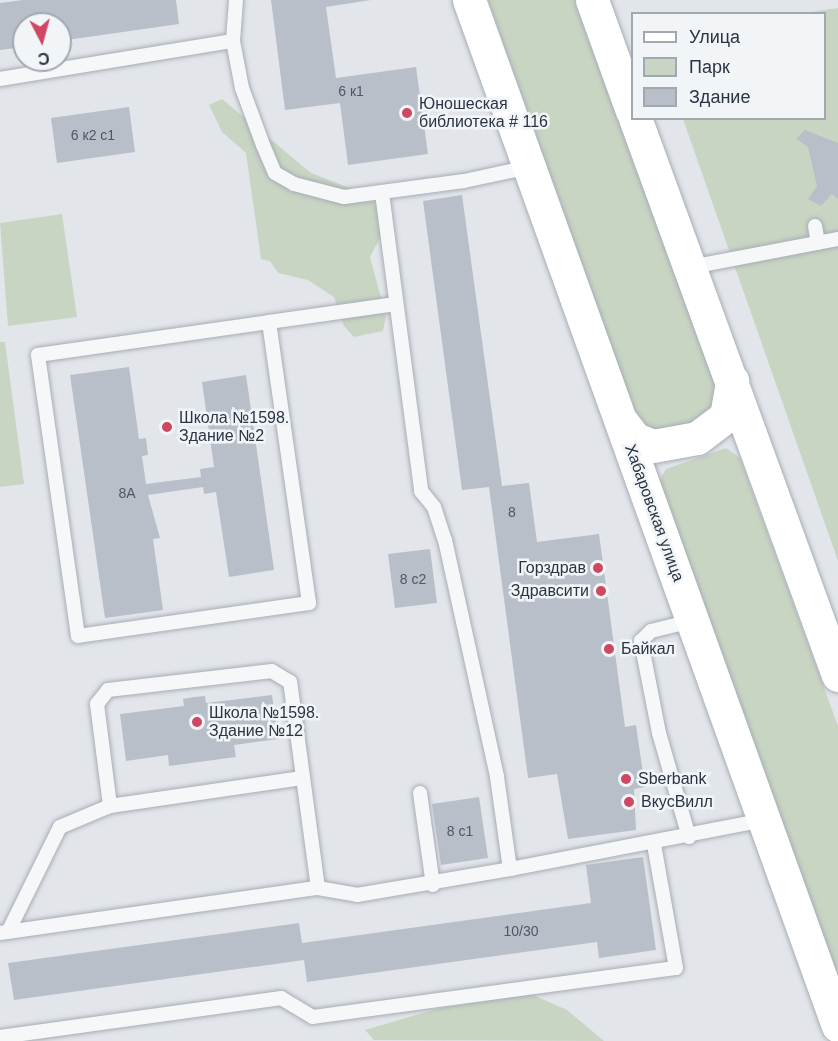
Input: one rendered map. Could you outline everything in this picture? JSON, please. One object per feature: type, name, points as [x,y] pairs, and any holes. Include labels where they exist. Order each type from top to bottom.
[{"type":"main road","name":"Хабаровская улица","points":[[469,0],[838,1026]]},
{"type":"main road","points":[[592,0],[631,106]]},
{"type":"main road","points":[[636,120],[838,675]]},
{"type":"main road","points":[[621,421],[635,439],[653,446],[697,438],[726,416],[732,381]]},
{"type":"lane","points":[[236,0],[233,41],[242,88],[275,172],[321,193],[344,197],[382,194],[530,167]]},
{"type":"lane","points":[[0,79],[233,41]]},
{"type":"lane","points":[[382,194],[421,491],[434,507],[445,540],[497,777],[510,869]]},
{"type":"lane","points":[[815,226],[818,243]]},
{"type":"lane","points":[[691,267],[838,239]]},
{"type":"lane","points":[[269,322],[309,603],[78,636],[38,356],[269,322],[396,304]]},
{"type":"lane","points":[[689,837],[659,734],[641,641],[651,631],[692,621]]},
{"type":"lane","points":[[110,806],[97,704],[108,690],[273,671],[281,674],[294,693],[302,778],[318,888]]},
{"type":"lane","points":[[4,933],[60,827],[110,806],[302,778]]},
{"type":"lane","points":[[420,793],[433,885]]},
{"type":"lane","points":[[4,933],[318,888],[357,896],[433,885],[654,844],[764,820]]},
{"type":"lane","points":[[0,1037],[281,998],[313,1017],[676,968],[654,844]]},
{"type":"green space","points":[[488,0],[574,0],[719,390],[712,409],[691,427],[654,431],[638,421]]},
{"type":"green space","points":[[838,8],[838,561],[683,120],[826,120],[826,12],[811,12]]},
{"type":"green space","points":[[222,99],[311,173],[365,194],[375,204],[383,217],[383,232],[370,257],[386,316],[383,331],[354,337],[344,326],[334,297],[308,280],[278,273],[270,261],[261,259],[246,153],[222,132],[209,105]]},
{"type":"green space","points":[[62,214],[77,317],[8,326],[0,223]]},
{"type":"green space","points":[[0,342],[5,342],[24,484],[0,487]]},
{"type":"green space","points":[[726,448],[740,458],[838,726],[838,979],[659,481],[666,469]]},
{"type":"green space","points":[[531,994],[567,1010],[604,1041],[374,1040],[365,1030],[440,1008]]},
{"type":"building","points":[[23,0],[176,0],[179,24],[72,39],[72,12],[12,12],[12,48],[0,50],[0,3]]},
{"type":"building","points":[[271,0],[371,0],[326,7],[336,78],[416,67],[428,154],[348,165],[340,103],[285,110]]},
{"type":"building","points":[[129,107],[135,152],[57,163],[51,118]]},
{"type":"building","points":[[805,130],[838,143],[838,199],[832,194],[821,206],[808,199],[817,186],[808,147],[796,139]]},
{"type":"building","points":[[462,195],[502,486],[529,483],[537,542],[599,534],[625,727],[636,725],[645,787],[634,789],[636,830],[568,839],[557,774],[528,778],[489,487],[462,490],[423,201]]},
{"type":"building","points":[[129,367],[139,439],[146,438],[148,455],[142,456],[146,484],[201,477],[200,469],[214,467],[202,382],[246,375],[274,570],[229,577],[216,492],[204,494],[203,487],[148,495],[160,538],[153,539],[163,610],[105,618],[70,375]]},
{"type":"building","points":[[430,549],[437,603],[395,608],[388,554]]},
{"type":"building","points":[[272,695],[278,739],[234,745],[236,757],[169,766],[168,755],[126,761],[120,714],[184,706],[183,699],[194,697],[205,696],[206,703]]},
{"type":"building","points":[[479,797],[488,858],[441,865],[432,804]]},
{"type":"building","points":[[643,857],[656,950],[599,958],[597,942],[307,982],[304,960],[14,1000],[8,963],[299,923],[302,943],[591,903],[586,865]]},
{"type":"place","name":"Юношеская библиотека # 116","points":[[407,113]]},
{"type":"place","name":"Школа №1598. Здание №2","points":[[167,427]]},
{"type":"place","name":"Горздрав","points":[[598,568]]},
{"type":"place","name":"Здравсити","points":[[601,591]]},
{"type":"place","name":"Байкал","points":[[609,649]]},
{"type":"place","name":"Школа №1598. Здание №12","points":[[197,722]]},
{"type":"place","name":"Sberbank","points":[[626,779]]},
{"type":"place","name":"ВкусВилл","points":[[629,802]]}]
